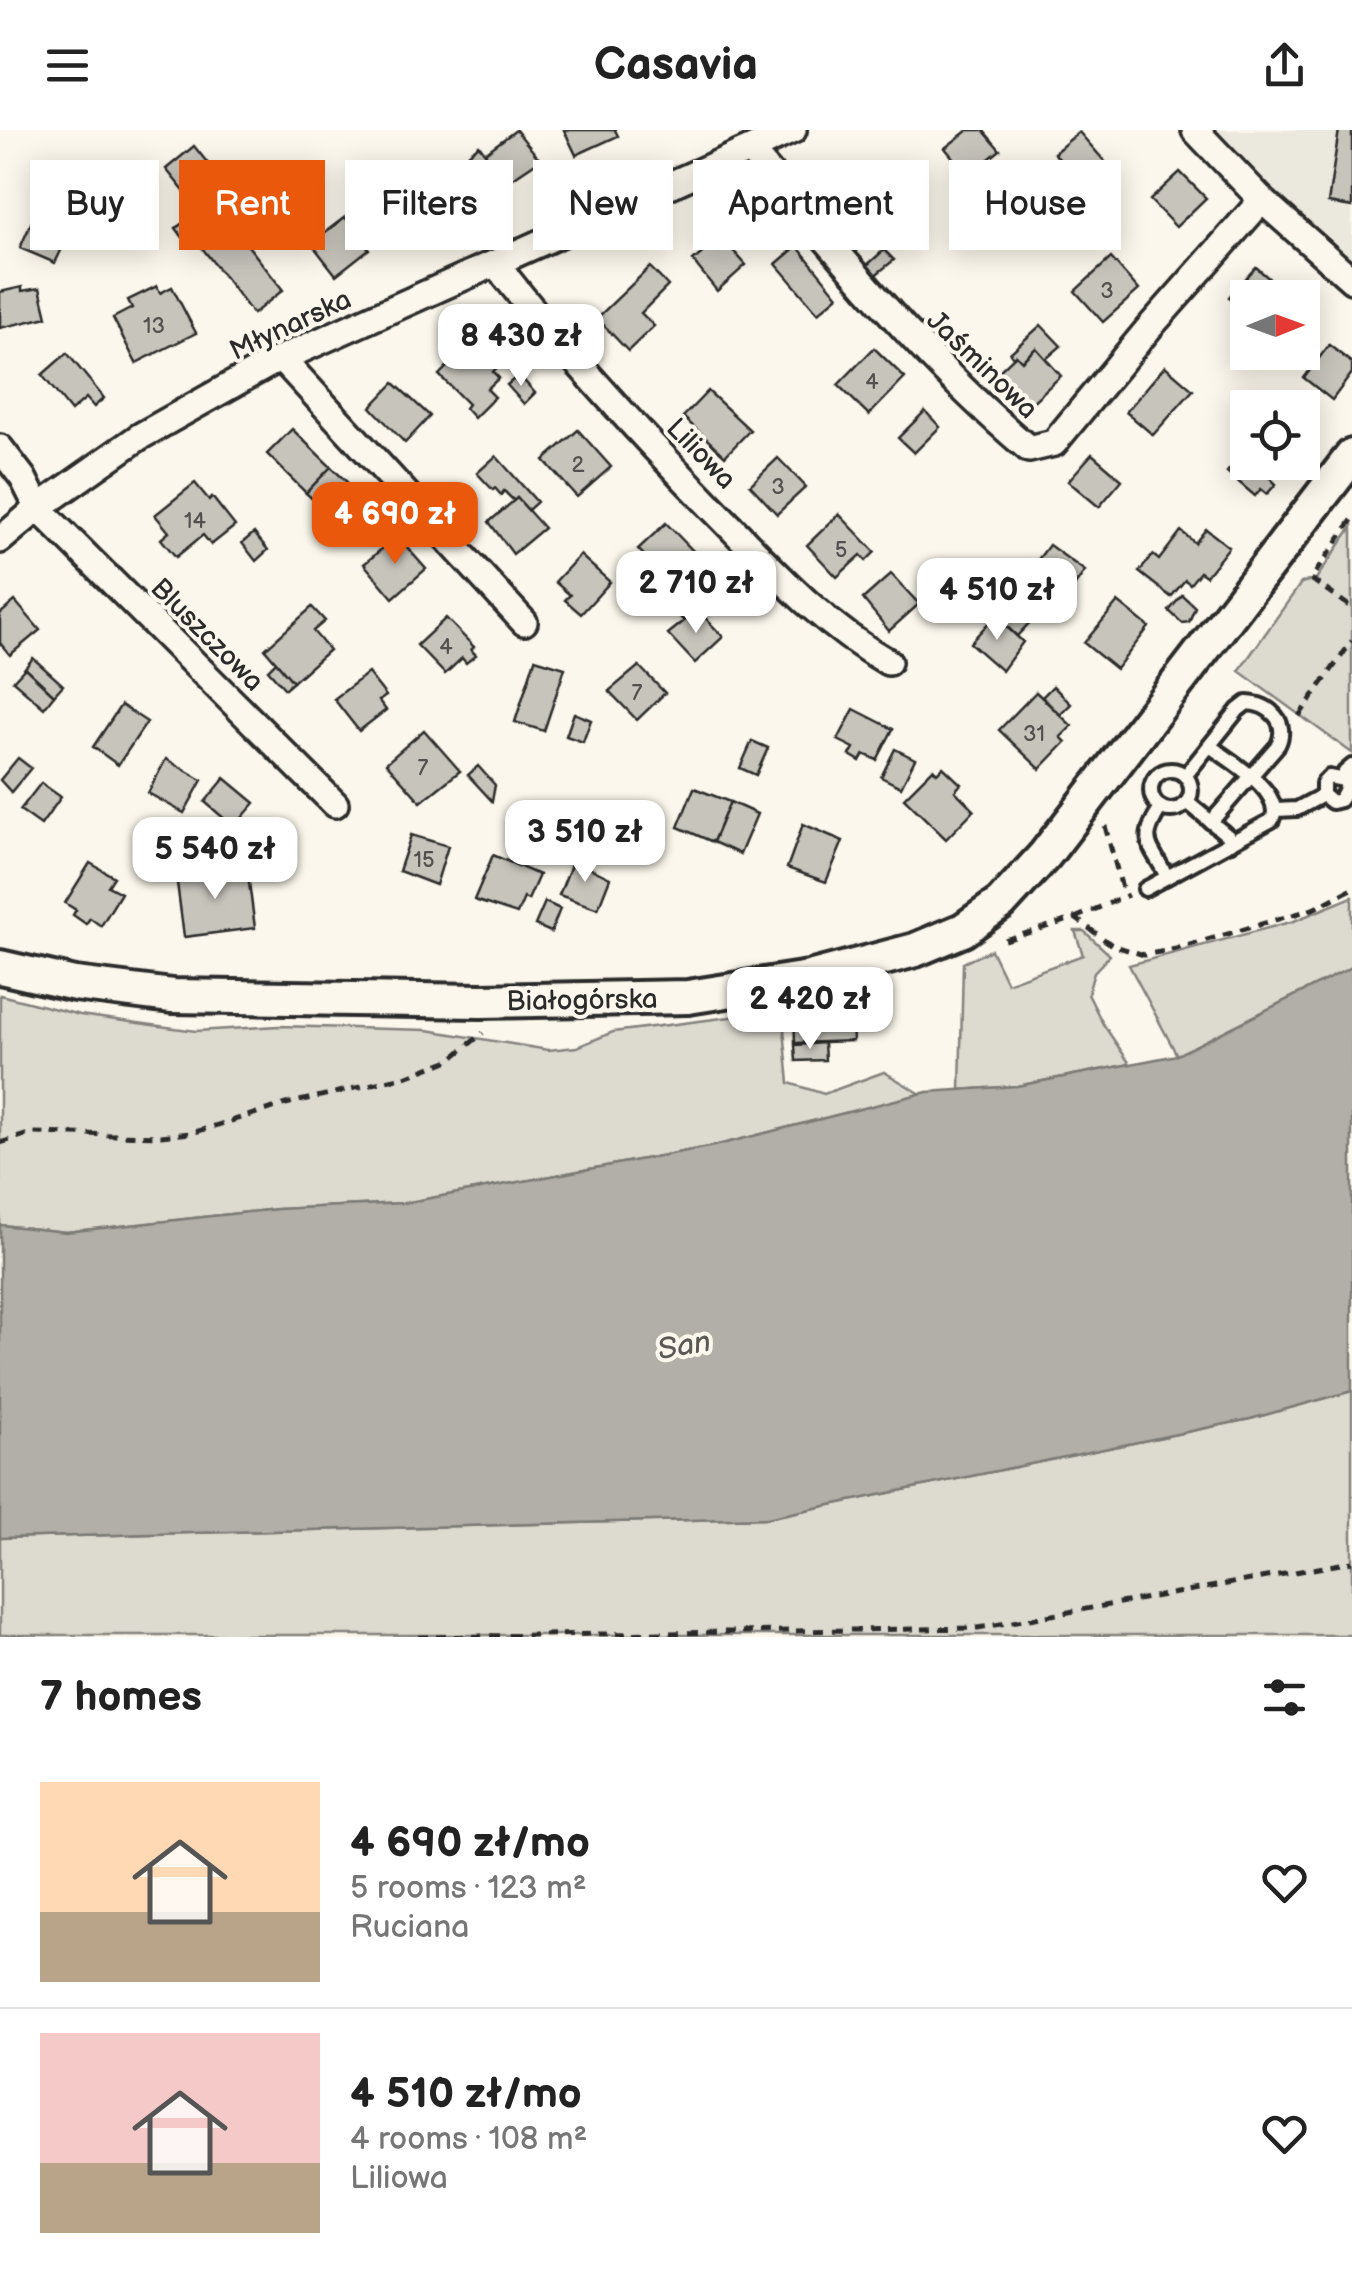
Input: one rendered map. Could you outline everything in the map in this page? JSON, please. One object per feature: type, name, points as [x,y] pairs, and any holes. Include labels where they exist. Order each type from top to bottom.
[{"type":"street","points":[[1195,130],[1262,200],[1352,280]]},
{"type":"street","name":"Młynarska","points":[[0,540],[38,508],[139,437],[282,359],[790,131]]},
{"type":"street","name":"Jaśminowa","points":[[750,150],[905,331],[1029,449],[1054,443],[1262,200]]},
{"type":"street","name":"Liliowa","points":[[495,263],[556,341],[785,582],[848,639],[888,662]]},
{"type":"street","points":[[282,359],[524,622]]},
{"type":"street","name":"Bluszczowa","points":[[0,448],[23,478],[38,508],[334,804]]},
{"type":"street","name":"Białogórska","points":[[0,967],[74,984],[172,996],[533,1000],[688,997],[809,978],[915,950],[963,930],[1001,904],[1045,856],[1352,456]]},
{"type":"lane","points":[[1185,776],[1243,706],[1262,706],[1280,720],[1283,736],[1210,822]]},
{"type":"lane","points":[[1144,889],[1268,824],[1276,810],[1271,794],[1210,746]]},
{"type":"lane","points":[[1348,786],[1345,772],[1352,766]]},
{"type":"lane","points":[[1167,770],[1185,776],[1191,786],[1186,802],[1175,810],[1161,807],[1151,793],[1153,780],[1167,770]]},
{"type":"lane","points":[[1276,810],[1297,809],[1323,795],[1323,783],[1329,777],[1337,776],[1348,786]]},
{"type":"lane","points":[[1186,802],[1231,844]]},
{"type":"lane","points":[[1161,807],[1148,825],[1147,840],[1167,877]]},
{"type":"path","points":[[1352,520],[1310,579],[1352,608]]},
{"type":"path","points":[[991,941],[1076,918],[1144,889]]},
{"type":"path","points":[[1076,918],[1112,946],[1144,954],[1176,949],[1313,909],[1352,889]]},
{"type":"path","points":[[0,1143],[32,1133],[192,1133],[286,1104],[408,1076],[450,1060],[483,1032]]},
{"type":"path","points":[[418,1637],[978,1628],[1352,1562]]},
{"type":"shaded area","points":[[1213,130],[1352,130],[1352,266],[1298,219]]},
{"type":"shaded area","points":[[1352,527],[1352,753],[1239,671],[1301,583],[1316,579]]},
{"type":"shaded area","points":[[1352,897],[1352,967],[1177,1055],[1129,965],[1294,921]]},
{"type":"shaded area","points":[[1075,931],[1084,931],[1110,955],[1094,972],[1088,994],[1130,1064],[1017,1086],[960,1090],[963,963],[991,950],[1007,983],[1083,955]]},
{"type":"shaded area","points":[[0,995],[80,1015],[196,1031],[278,1026],[427,1030],[548,1050],[577,1047],[613,1032],[782,1007],[789,1083],[824,1094],[884,1072],[921,1094],[714,1146],[404,1203],[277,1209],[66,1232],[0,1225]]},
{"type":"shaded area","points":[[1352,1391],[1352,1635],[0,1635],[0,1538],[767,1518],[1250,1419]]},
{"type":"water","name":"San","points":[[1352,967],[1352,1391],[1250,1419],[767,1518],[0,1538],[0,1225],[66,1232],[277,1209],[404,1203],[714,1146],[927,1092],[1017,1086],[1177,1055]]},
{"type":"building","points":[[516,130],[540,160],[533,160],[533,165],[513,178],[513,160],[490,160],[485,153]]},
{"type":"building","points":[[564,130],[615,130],[618,136],[576,155]]},
{"type":"building","points":[[968,130],[983,130],[1000,150],[988,160],[955,160],[945,148]]},
{"type":"building","points":[[1339,130],[1352,130],[1352,207],[1328,203]]},
{"type":"building","points":[[1079,132],[1103,160],[1060,160],[1054,153]]},
{"type":"building","points":[[479,145],[490,160],[461,160]]},
{"type":"building","points":[[194,146],[205,160],[179,160],[179,185],[166,169]]},
{"type":"building","points":[[1180,172],[1206,198],[1176,227],[1150,200]]},
{"type":"building","points":[[345,217],[345,250],[368,250],[336,275],[316,250],[325,250],[325,232]]},
{"type":"building","points":[[30,226],[30,250],[61,250],[55,263],[20,248]]},
{"type":"building","points":[[204,250],[251,250],[283,290],[253,314]]},
{"type":"building","points":[[706,250],[733,250],[746,265],[717,291],[693,261]]},
{"type":"building","points":[[792,250],[800,250],[838,296],[818,313],[776,264]]},
{"type":"building","points":[[884,250],[894,260],[873,277],[865,267]]},
{"type":"building","points":[[1111,258],[1139,290],[1103,322],[1075,291]]},
{"type":"building","points":[[650,267],[668,286],[641,313],[654,326],[628,351],[597,318]]},
{"type":"building","points":[[1256,267],[1271,280],[1244,280]]},
{"type":"building","points":[[157,286],[160,293],[172,287],[196,333],[136,363],[113,318],[132,308],[128,300]]},
{"type":"building","points":[[22,287],[22,291],[40,288],[47,317],[0,328],[0,292]]},
{"type":"building","points":[[1041,325],[1061,346],[1046,359],[1036,348],[1022,361],[1016,355],[1013,357],[1010,353]]},
{"type":"building","points":[[1329,345],[1352,363],[1352,373],[1332,400],[1304,378],[1310,370],[1320,370],[1320,357]]},
{"type":"building","points":[[467,346],[477,356],[484,349],[499,365],[493,372],[499,378],[487,389],[495,397],[474,418],[465,408],[468,404],[439,375]]},
{"type":"building","points":[[874,348],[905,378],[869,415],[838,385]]},
{"type":"building","points":[[1036,348],[1061,376],[1028,406],[997,373],[1016,355],[1022,361]]},
{"type":"building","points":[[67,353],[104,398],[94,407],[86,398],[71,411],[42,375]]},
{"type":"building","points":[[1165,366],[1193,390],[1153,435],[1126,412]]},
{"type":"building","points":[[519,375],[535,393],[524,404],[507,385]]},
{"type":"building","points":[[394,383],[430,416],[405,443],[371,407]]},
{"type":"building","points":[[708,391],[750,430],[725,456],[683,417]]},
{"type":"building","points":[[925,411],[940,427],[914,453],[898,438]]},
{"type":"building","points":[[292,429],[331,467],[306,493],[267,454]]},
{"type":"building","points":[[578,430],[611,467],[577,497],[544,460]]},
{"type":"building","points":[[1092,454],[1122,480],[1099,507],[1068,481]]},
{"type":"building","points":[[496,456],[537,502],[528,510],[517,498],[514,501],[504,491],[501,495],[493,490],[477,473]]},
{"type":"building","points":[[778,458],[806,487],[777,514],[750,485]]},
{"type":"building","points":[[331,467],[347,482],[322,508],[306,493]]},
{"type":"building","points":[[1236,480],[1272,480],[1276,484],[1267,494],[1261,489],[1255,496]]},
{"type":"building","points":[[195,483],[235,526],[211,545],[203,535],[176,557],[161,539],[169,532],[155,515]]},
{"type":"building","points":[[517,498],[544,528],[513,554],[489,522]]},
{"type":"building","points":[[839,514],[875,552],[866,561],[861,555],[837,577],[807,545]]},
{"type":"building","points":[[666,523],[698,556],[689,565],[683,559],[665,577],[638,549]]},
{"type":"building","points":[[1206,529],[1229,547],[1206,576],[1200,572],[1190,584],[1185,580],[1171,597],[1139,572],[1153,555],[1159,560],[1181,531],[1195,543]]},
{"type":"building","points":[[254,533],[268,550],[256,561],[242,543]]},
{"type":"building","points":[[397,536],[426,569],[393,598],[364,564]]},
{"type":"building","points":[[1049,545],[1085,571],[1062,603],[1025,577]]},
{"type":"building","points":[[580,555],[610,582],[581,614],[565,600],[570,595],[555,582]]},
{"type":"building","points":[[891,574],[919,604],[889,631],[863,599]]},
{"type":"building","points":[[691,595],[702,606],[685,622],[674,611]]},
{"type":"building","points":[[1182,595],[1195,607],[1189,622],[1182,623],[1169,611]]},
{"type":"building","points":[[1009,599],[1032,620],[1017,636],[994,615]]},
{"type":"building","points":[[15,601],[40,630],[10,655],[0,643],[0,614]]},
{"type":"building","points":[[1118,602],[1149,627],[1116,669],[1084,643]]},
{"type":"building","points":[[312,607],[325,621],[313,631],[329,650],[293,682],[265,649]]},
{"type":"building","points":[[698,610],[723,637],[695,663],[668,634]]},
{"type":"building","points":[[995,616],[1023,642],[1002,671],[970,643]]},
{"type":"building","points":[[446,618],[474,647],[471,650],[476,655],[466,663],[462,658],[445,674],[417,645]]},
{"type":"building","points":[[33,658],[63,685],[54,695],[25,668]]},
{"type":"building","points":[[535,659],[565,668],[544,731],[515,722]]},
{"type":"building","points":[[276,662],[293,682],[285,689],[268,670]]},
{"type":"building","points":[[639,666],[665,693],[637,720],[609,691]]},
{"type":"building","points":[[25,668],[54,695],[44,708],[13,681]]},
{"type":"building","points":[[368,673],[386,696],[379,701],[386,710],[359,731],[334,699]]},
{"type":"building","points":[[1053,686],[1071,704],[1060,715],[1042,697]]},
{"type":"building","points":[[1036,692],[1072,726],[1061,737],[1066,742],[1040,769],[999,730]]},
{"type":"building","points":[[121,705],[147,722],[118,765],[93,747]]},
{"type":"building","points":[[854,709],[893,729],[877,760],[864,754],[860,761],[850,755],[854,748],[838,740]]},
{"type":"building","points":[[574,713],[591,720],[583,742],[566,736]]},
{"type":"building","points":[[424,730],[460,771],[421,802],[386,763]]},
{"type":"building","points":[[752,741],[768,748],[756,775],[740,768]]},
{"type":"building","points":[[895,749],[915,759],[901,787],[881,777]]},
{"type":"building","points":[[18,758],[31,768],[11,792],[0,780]]},
{"type":"building","points":[[166,759],[202,780],[184,813],[148,793]]},
{"type":"building","points":[[478,766],[495,785],[492,801],[468,775]]},
{"type":"building","points":[[943,767],[961,784],[955,791],[974,810],[946,839],[904,798],[933,769],[937,773]]},
{"type":"building","points":[[225,778],[255,803],[234,827],[205,802]]},
{"type":"building","points":[[41,783],[61,797],[41,825],[20,810]]},
{"type":"building","points":[[694,788],[730,802],[713,842],[678,827]]},
{"type":"building","points":[[730,802],[757,814],[740,854],[713,842]]},
{"type":"building","points":[[803,824],[843,841],[826,882],[787,868]]},
{"type":"building","points":[[411,835],[448,846],[436,885],[399,871]]},
{"type":"building","points":[[493,855],[539,875],[517,914],[474,900]]},
{"type":"building","points":[[573,860],[610,878],[598,909],[559,895]]},
{"type":"building","points":[[90,863],[114,877],[108,886],[121,893],[101,926],[90,918],[86,924],[65,903]]},
{"type":"building","points":[[247,867],[255,928],[184,937],[176,875]]},
{"type":"building","points":[[545,902],[560,909],[551,932],[535,925]]},
{"type":"building","points":[[851,1005],[853,1041],[795,1043],[794,1007]]},
{"type":"building","points":[[824,1043],[825,1060],[796,1061],[795,1045]]}]
